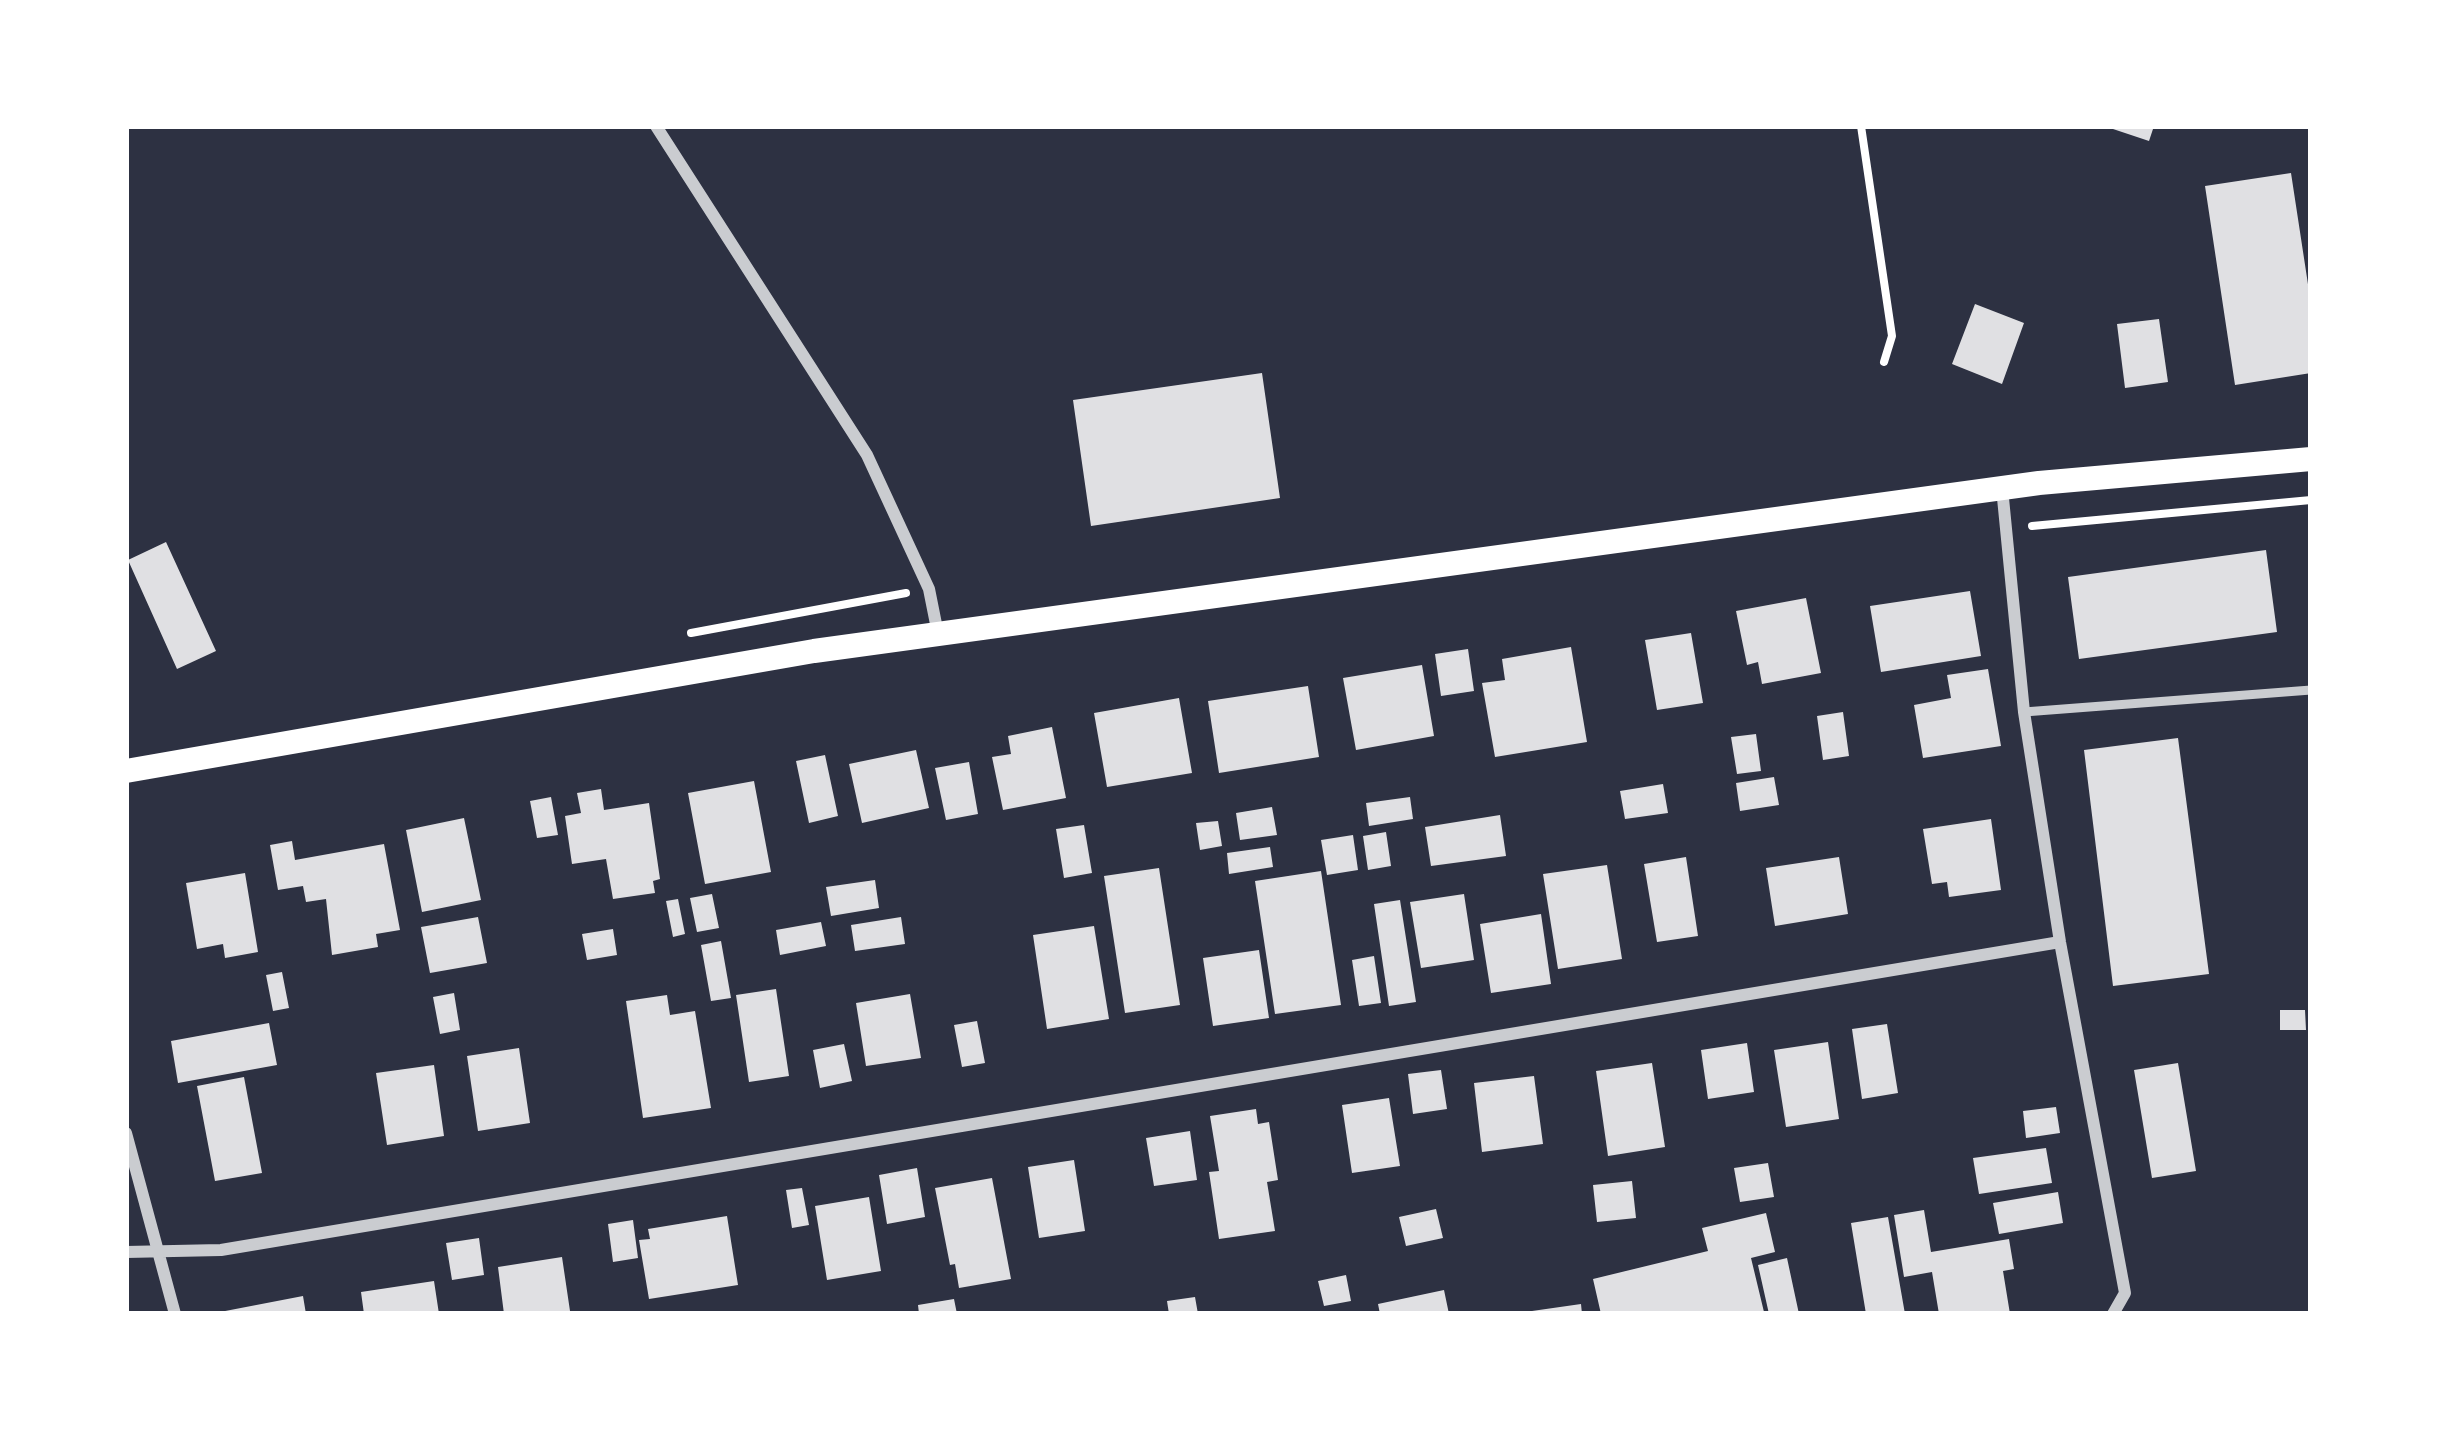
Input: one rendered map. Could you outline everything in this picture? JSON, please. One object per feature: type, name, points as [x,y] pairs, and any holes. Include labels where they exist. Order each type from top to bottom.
[{"type":"main road","points":[[126,771],[814,651],[2002,488],[2311,459]]},
{"type":"street","points":[[656,126],[867,455],[928,589],[938,635]]},
{"type":"street","points":[[2002,488],[2024,712],[2060,942],[2125,1293],[2113,1314]]},
{"type":"street","points":[[126,1252],[220,1250],[2060,942]]},
{"type":"street","points":[[126,1133],[175,1314]]},
{"type":"lane","points":[[2024,712],[2311,689]]},
{"type":"path","points":[[1861,126],[1892,335],[1884,362]]},
{"type":"path","points":[[2007,529],[2311,500]]},
{"type":"building","points":[[2104,126],[2154,126],[2149,141]]},
{"type":"building","points":[[2291,173],[2311,304],[2311,373],[2235,385],[2205,186]]},
{"type":"building","points":[[1975,304],[2024,323],[2002,384],[1952,364]]},
{"type":"building","points":[[2159,319],[2168,382],[2125,388],[2117,324]]},
{"type":"building","points":[[1262,373],[1280,498],[1091,526],[1073,400]]},
{"type":"building","points":[[166,542],[216,651],[177,669],[128,560]]},
{"type":"building","points":[[2266,550],[2277,632],[2079,659],[2068,577]]},
{"type":"building","points":[[1970,591],[1981,656],[1881,672],[1870,606]]},
{"type":"building","points":[[1806,598],[1821,673],[1762,684],[1758,662],[1747,665],[1736,611]]},
{"type":"building","points":[[1691,633],[1703,703],[1657,710],[1645,640]]},
{"type":"building","points":[[1571,647],[1587,742],[1495,757],[1482,683],[1505,680],[1502,659]]},
{"type":"building","points":[[1468,649],[1474,691],[1441,696],[1435,654]]},
{"type":"building","points":[[1422,665],[1434,736],[1356,750],[1343,678]]},
{"type":"building","points":[[1988,669],[2001,746],[1923,758],[1914,705],[1951,698],[1947,675]]},
{"type":"building","points":[[1308,686],[1319,757],[1219,773],[1208,701]]},
{"type":"building","points":[[1179,698],[1192,773],[1107,787],[1094,713]]},
{"type":"building","points":[[1843,712],[1849,756],[1823,760],[1817,716]]},
{"type":"building","points":[[1052,727],[1066,798],[1003,810],[992,757],[1011,754],[1008,736]]},
{"type":"building","points":[[1756,734],[1761,771],[1737,774],[1731,737]]},
{"type":"building","points":[[2178,738],[2209,974],[2113,986],[2084,750]]},
{"type":"building","points":[[916,750],[929,808],[862,823],[849,764]]},
{"type":"building","points":[[825,755],[838,816],[809,823],[796,761]]},
{"type":"building","points":[[969,762],[978,814],[946,820],[935,768]]},
{"type":"building","points":[[1774,777],[1779,805],[1740,811],[1736,783]]},
{"type":"building","points":[[754,781],[771,872],[705,884],[688,793]]},
{"type":"building","points":[[1663,784],[1668,813],[1625,819],[1620,791]]},
{"type":"building","points":[[601,789],[604,810],[649,803],[660,879],[653,881],[655,893],[613,899],[606,859],[572,864],[565,816],[581,813],[577,793]]},
{"type":"building","points":[[551,797],[558,835],[537,838],[530,801]]},
{"type":"building","points":[[1410,797],[1413,819],[1369,826],[1366,803]]},
{"type":"building","points":[[1272,807],[1277,835],[1240,840],[1236,813]]},
{"type":"building","points":[[1500,815],[1506,856],[1431,866],[1425,827]]},
{"type":"building","points":[[464,818],[481,900],[422,912],[406,830]]},
{"type":"building","points":[[1991,819],[2001,890],[1949,897],[1947,882],[1932,884],[1923,829]]},
{"type":"building","points":[[1218,821],[1222,846],[1200,850],[1196,823]]},
{"type":"building","points":[[1084,825],[1092,873],[1064,878],[1056,829]]},
{"type":"building","points":[[1386,832],[1391,866],[1368,870],[1363,836]]},
{"type":"building","points":[[1353,835],[1358,870],[1327,875],[1321,840]]},
{"type":"building","points":[[292,841],[295,860],[384,844],[400,930],[376,934],[378,947],[332,955],[326,899],[306,902],[303,886],[278,890],[270,845]]},
{"type":"building","points":[[1270,847],[1273,867],[1229,874],[1227,853]]},
{"type":"building","points":[[1686,857],[1698,936],[1657,942],[1644,864]]},
{"type":"building","points":[[1839,857],[1848,914],[1775,926],[1766,868]]},
{"type":"building","points":[[1607,865],[1622,959],[1558,969],[1543,874]]},
{"type":"building","points":[[1159,868],[1180,1005],[1125,1013],[1104,876]]},
{"type":"building","points":[[1321,871],[1341,1005],[1275,1014],[1255,881]]},
{"type":"building","points":[[245,873],[258,952],[225,958],[223,944],[197,949],[186,883]]},
{"type":"building","points":[[875,880],[879,908],[831,916],[826,887]]},
{"type":"building","points":[[712,894],[719,928],[697,932],[690,898]]},
{"type":"building","points":[[1464,894],[1474,960],[1421,968],[1410,902]]},
{"type":"building","points":[[678,899],[685,934],[673,937],[666,901]]},
{"type":"building","points":[[1400,900],[1416,1002],[1389,1006],[1374,904]]},
{"type":"building","points":[[1541,914],[1551,984],[1491,993],[1480,924]]},
{"type":"building","points":[[478,917],[487,963],[430,973],[421,927]]},
{"type":"building","points":[[901,917],[905,944],[855,951],[851,925]]},
{"type":"building","points":[[821,922],[826,946],[780,955],[776,930]]},
{"type":"building","points":[[1094,926],[1109,1019],[1047,1029],[1033,935]]},
{"type":"building","points":[[613,929],[617,955],[587,960],[582,934]]},
{"type":"building","points":[[721,941],[731,998],[711,1001],[701,945]]},
{"type":"building","points":[[1259,950],[1269,1018],[1213,1026],[1203,958]]},
{"type":"building","points":[[1374,956],[1381,1003],[1359,1006],[1352,960]]},
{"type":"building","points":[[282,972],[289,1008],[273,1011],[266,975]]},
{"type":"building","points":[[776,989],[789,1076],[749,1082],[736,995]]},
{"type":"building","points":[[454,993],[460,1030],[440,1034],[433,997]]},
{"type":"building","points":[[910,994],[921,1058],[866,1066],[856,1003]]},
{"type":"building","points":[[667,995],[670,1015],[695,1011],[711,1108],[643,1118],[626,1001]]},
{"type":"building","points":[[2280,1010],[2305,1010],[2306,1030],[2280,1030]]},
{"type":"building","points":[[977,1021],[985,1063],[962,1067],[954,1025]]},
{"type":"building","points":[[269,1023],[277,1065],[178,1083],[171,1041]]},
{"type":"building","points":[[1887,1024],[1898,1093],[1862,1099],[1852,1029]]},
{"type":"building","points":[[1828,1042],[1839,1119],[1786,1127],[1774,1050]]},
{"type":"building","points":[[1747,1043],[1754,1092],[1708,1099],[1701,1050]]},
{"type":"building","points":[[844,1044],[852,1081],[820,1088],[813,1050]]},
{"type":"building","points":[[519,1048],[530,1123],[478,1131],[467,1056]]},
{"type":"building","points":[[1652,1063],[1665,1147],[1608,1156],[1596,1071]]},
{"type":"building","points":[[2178,1063],[2196,1171],[2152,1178],[2134,1070]]},
{"type":"building","points":[[434,1065],[444,1136],[387,1145],[376,1073]]},
{"type":"building","points":[[1441,1070],[1447,1109],[1413,1114],[1408,1074]]},
{"type":"building","points":[[1534,1076],[1543,1144],[1482,1152],[1474,1083]]},
{"type":"building","points":[[244,1077],[262,1173],[215,1181],[197,1086]]},
{"type":"building","points":[[1389,1098],[1400,1166],[1352,1173],[1342,1105]]},
{"type":"building","points":[[2056,1107],[2060,1133],[2026,1138],[2023,1111]]},
{"type":"building","points":[[1256,1109],[1258,1124],[1269,1122],[1278,1180],[1267,1182],[1275,1231],[1219,1239],[1209,1172],[1219,1171],[1210,1116]]},
{"type":"building","points":[[1190,1131],[1197,1180],[1154,1186],[1146,1138]]},
{"type":"building","points":[[2046,1148],[2052,1183],[1979,1194],[1973,1158]]},
{"type":"building","points":[[1074,1160],[1085,1231],[1039,1238],[1028,1167]]},
{"type":"building","points":[[1768,1163],[1774,1197],[1740,1202],[1734,1168]]},
{"type":"building","points":[[917,1168],[925,1217],[887,1224],[879,1175]]},
{"type":"building","points":[[992,1178],[1011,1279],[959,1288],[935,1188]]},
{"type":"building","points":[[1632,1181],[1636,1218],[1597,1222],[1593,1185]]},
{"type":"building","points":[[802,1188],[809,1225],[792,1228],[786,1190]]},
{"type":"building","points":[[2058,1192],[2063,1223],[1999,1234],[1993,1203]]},
{"type":"building","points":[[869,1197],[881,1271],[827,1280],[815,1206]]},
{"type":"building","points":[[1436,1209],[1443,1238],[1406,1246],[1399,1217]]},
{"type":"building","points":[[1924,1210],[1931,1252],[2009,1239],[2014,1269],[2003,1271],[2010,1314],[1939,1314],[1932,1272],[1904,1277],[1894,1215]]},
{"type":"building","points":[[1766,1213],[1775,1252],[1751,1258],[1764,1312],[1601,1314],[1593,1279],[1708,1251],[1702,1228]]},
{"type":"building","points":[[727,1216],[738,1285],[649,1299],[639,1240],[650,1239],[648,1229]]},
{"type":"building","points":[[1888,1217],[1905,1314],[1866,1314],[1851,1223]]},
{"type":"building","points":[[633,1220],[638,1258],[613,1262],[608,1224]]},
{"type":"building","points":[[479,1238],[484,1275],[452,1280],[446,1243]]},
{"type":"building","points":[[562,1257],[570,1311],[504,1314],[498,1267]]},
{"type":"building","points":[[1787,1258],[1799,1314],[1769,1314],[1758,1265]]},
{"type":"building","points":[[1346,1275],[1351,1301],[1324,1306],[1318,1281]]},
{"type":"building","points":[[434,1281],[439,1314],[364,1314],[361,1292]]},
{"type":"building","points":[[1444,1290],[1449,1314],[1380,1314],[1378,1304]]},
{"type":"building","points":[[303,1296],[306,1314],[220,1314],[220,1312]]},
{"type":"building","points":[[1195,1297],[1198,1314],[1169,1314],[1167,1301]]},
{"type":"building","points":[[954,1299],[957,1314],[919,1314],[918,1305]]},
{"type":"building","points":[[1581,1304],[1582,1314],[1532,1314],[1532,1311]]}]
